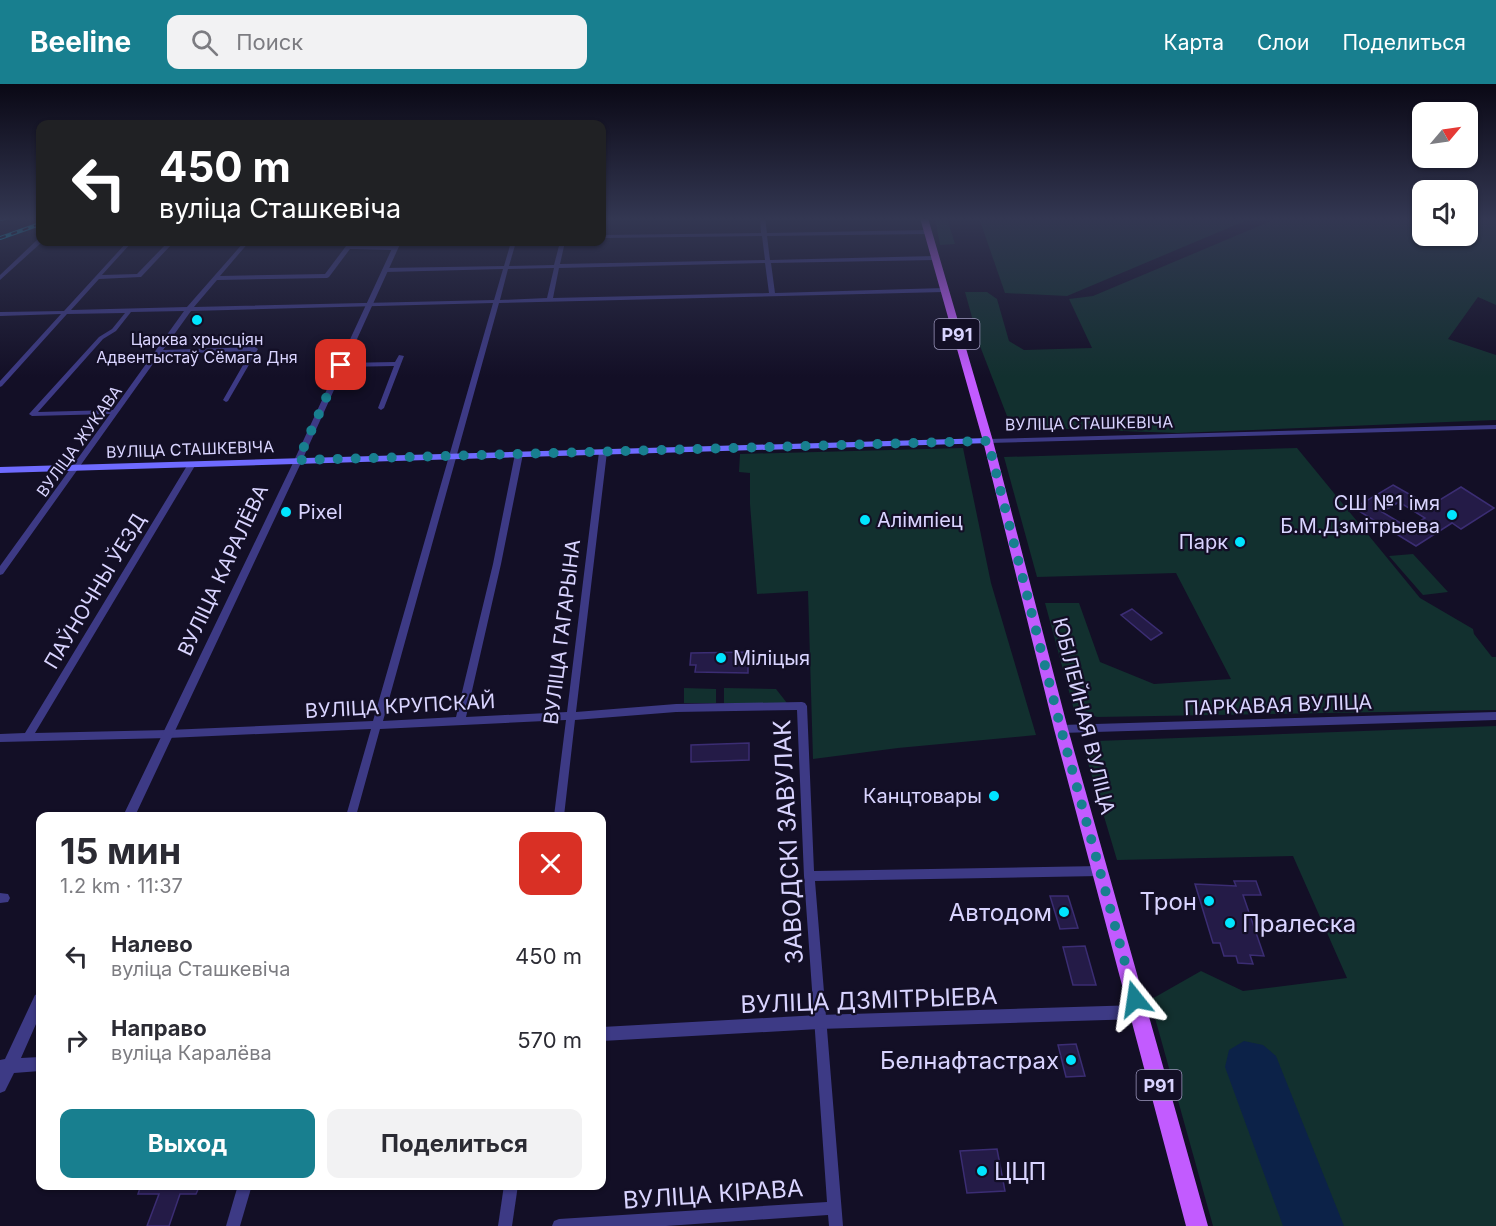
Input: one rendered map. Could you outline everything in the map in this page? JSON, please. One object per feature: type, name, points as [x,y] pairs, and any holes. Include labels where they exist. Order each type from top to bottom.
[{"type":"main road","name":"ЮБІЛЕЙНАЯ ВУЛІЦА","points":[[938,271],[988,441],[1061,729],[1197,1226]]},
{"type":"main road","name":"ВУЛІЦА СТАШКЕВІЧА","points":[[0,470],[988,441]]},
{"type":"street","points":[[0,385],[102,271]]},
{"type":"street","points":[[97,277],[139,276],[144,271]]},
{"type":"street","name":"ВУЛІЦА ЖУКАВА","points":[[0,572],[77,468],[189,309],[222,271]]},
{"type":"street","points":[[216,278],[327,276],[330,271]]},
{"type":"street","name":"ВУЛІЦА КАРАЛЁВА","points":[[131,812],[298,460],[384,271]]},
{"type":"street","points":[[352,812],[506,271]]},
{"type":"street","points":[[550,299],[555,271]]},
{"type":"street","points":[[770,271],[772,293]]},
{"type":"street","points":[[0,314],[944,290]]},
{"type":"street","points":[[116,412],[32,414],[101,338],[114,330],[129,311]]},
{"type":"street","points":[[160,352],[255,349],[226,400]]},
{"type":"street","points":[[381,408],[401,356]]},
{"type":"street","points":[[341,365],[397,364]]},
{"type":"street","name":"ВУЛІЦА СТАШКЕВІЧА","points":[[988,441],[1496,427]]},
{"type":"street","name":"ВУЛІЦА ГАГАРЫНА","points":[[560,812],[603,452]]},
{"type":"street","points":[[460,721],[497,564],[519,454]]},
{"type":"street","name":"ПАЎНОЧНЫ ЎЕЗД","points":[[28,737],[192,464]]},
{"type":"street","name":"ВУЛІЦА КРУПСКАЙ","points":[[0,738],[377,725],[572,716],[676,708],[802,706]]},
{"type":"street","name":"ЗАВОДСКІ ЗАВУЛАК","points":[[802,706],[809,876],[836,1226]]},
{"type":"street","name":"ПАРКАВАЯ ВУЛІЦА","points":[[1061,729],[1496,716]]},
{"type":"street","points":[[809,876],[1100,871]]},
{"type":"street","points":[[0,1086],[4,1066],[36,1007]]},
{"type":"street","name":"ВУЛІЦА ДЗМІТРЫЕВА","points":[[606,1034],[819,1022],[1139,1012]]},
{"type":"street","points":[[4,1066],[36,1064]]},
{"type":"street","points":[[233,1226],[244,1190]]},
{"type":"street","points":[[505,1226],[510,1190]]},
{"type":"street","name":"ВУЛІЦА КІРАВА","points":[[559,1226],[834,1209]]},
{"type":"green space","points":[[997,271],[1126,271],[1067,296],[1005,293]]},
{"type":"green space","points":[[1152,271],[1496,271],[1496,305],[1478,297],[1448,339],[1496,355],[1496,420],[1177,433],[1041,428],[1007,416],[980,346],[965,292],[987,292],[997,299],[1009,341],[1024,350],[1092,348],[1069,299],[1093,296]]},
{"type":"green space","points":[[963,448],[991,583],[1036,735],[898,748],[813,759],[808,591],[757,594],[750,473],[739,472],[740,454]]},
{"type":"green space","points":[[1297,448],[1420,598],[1473,629],[1474,634],[1492,657],[1496,657],[1496,710],[1097,717],[1074,710],[1045,603],[1079,603],[1100,662],[1154,684],[1231,679],[1176,573],[1037,577],[1004,457]]},
{"type":"green space","points":[[1413,554],[1448,592],[1423,595],[1389,556]]},
{"type":"green space","points":[[684,688],[716,689],[716,703],[684,703]]},
{"type":"green space","points":[[724,688],[776,689],[787,703],[724,703]]},
{"type":"green space","points":[[1496,726],[1496,1226],[1213,1226],[1150,1000],[1201,971],[1243,991],[1347,978],[1293,856],[1117,860],[1083,746],[1097,741]]},
{"type":"water","points":[[1244,1041],[1263,1045],[1276,1056],[1344,1226],[1283,1226],[1225,1067],[1229,1050]]},
{"type":"building","name":"СШ №1 імя Б.М.Дзмітрыева","points":[[1393,485],[1430,506],[1461,487],[1494,508],[1461,529],[1452,523],[1416,546],[1354,508]],"holes":[[[1399,502],[1425,518],[1409,528],[1382,512]]]},
{"type":"building","points":[[1132,609],[1162,633],[1151,640],[1121,615]]},
{"type":"building","name":"Міліцыя","points":[[750,652],[748,673],[695,672],[696,665],[690,665],[691,653]]},
{"type":"building","points":[[749,743],[749,760],[691,762],[691,745]]},
{"type":"building","name":"Пралеска","points":[[1234,881],[1256,881],[1261,895],[1243,895],[1264,956],[1250,955],[1253,964],[1238,963],[1236,956],[1224,956],[1220,943],[1213,943],[1195,884],[1236,886]]},
{"type":"building","name":"Автодом","points":[[1050,896],[1068,896],[1078,928],[1060,929]]},
{"type":"building","points":[[1085,946],[1096,985],[1073,985],[1063,947]]},
{"type":"building","name":"Белнафтастрах","points":[[1076,1044],[1085,1076],[1066,1077],[1058,1045]]},
{"type":"building","name":"ЦЦП","points":[[997,1149],[1005,1191],[967,1193],[960,1151]]},
{"type":"building","points":[[139,1190],[198,1190],[196,1194],[180,1194],[169,1226],[147,1226],[159,1194],[138,1194]]},
{"type":"place","name":"Царква хрысціян Адвентыстаў Сёмага Дня","points":[[197,320]]},
{"type":"place","name":"Pixel","points":[[286,512]]},
{"type":"place","name":"СШ №1 імя Б.М.Дзмітрыева","points":[[1452,515]]},
{"type":"place","name":"Алімпіец","points":[[865,520]]},
{"type":"place","name":"Парк","points":[[1240,542]]},
{"type":"place","name":"Міліцыя","points":[[721,658]]},
{"type":"place","name":"Канцтовары","points":[[994,796]]},
{"type":"place","name":"Трон","points":[[1209,901]]},
{"type":"place","name":"Автодом","points":[[1064,912]]},
{"type":"place","name":"Пралеска","points":[[1230,923]]},
{"type":"place","name":"Белнафтастрах","points":[[1071,1060]]},
{"type":"place","name":"ЦЦП","points":[[982,1171]]},
{"type":"route","points":[[341,365],[298,460],[988,441],[1061,729],[1135,999]]}]
